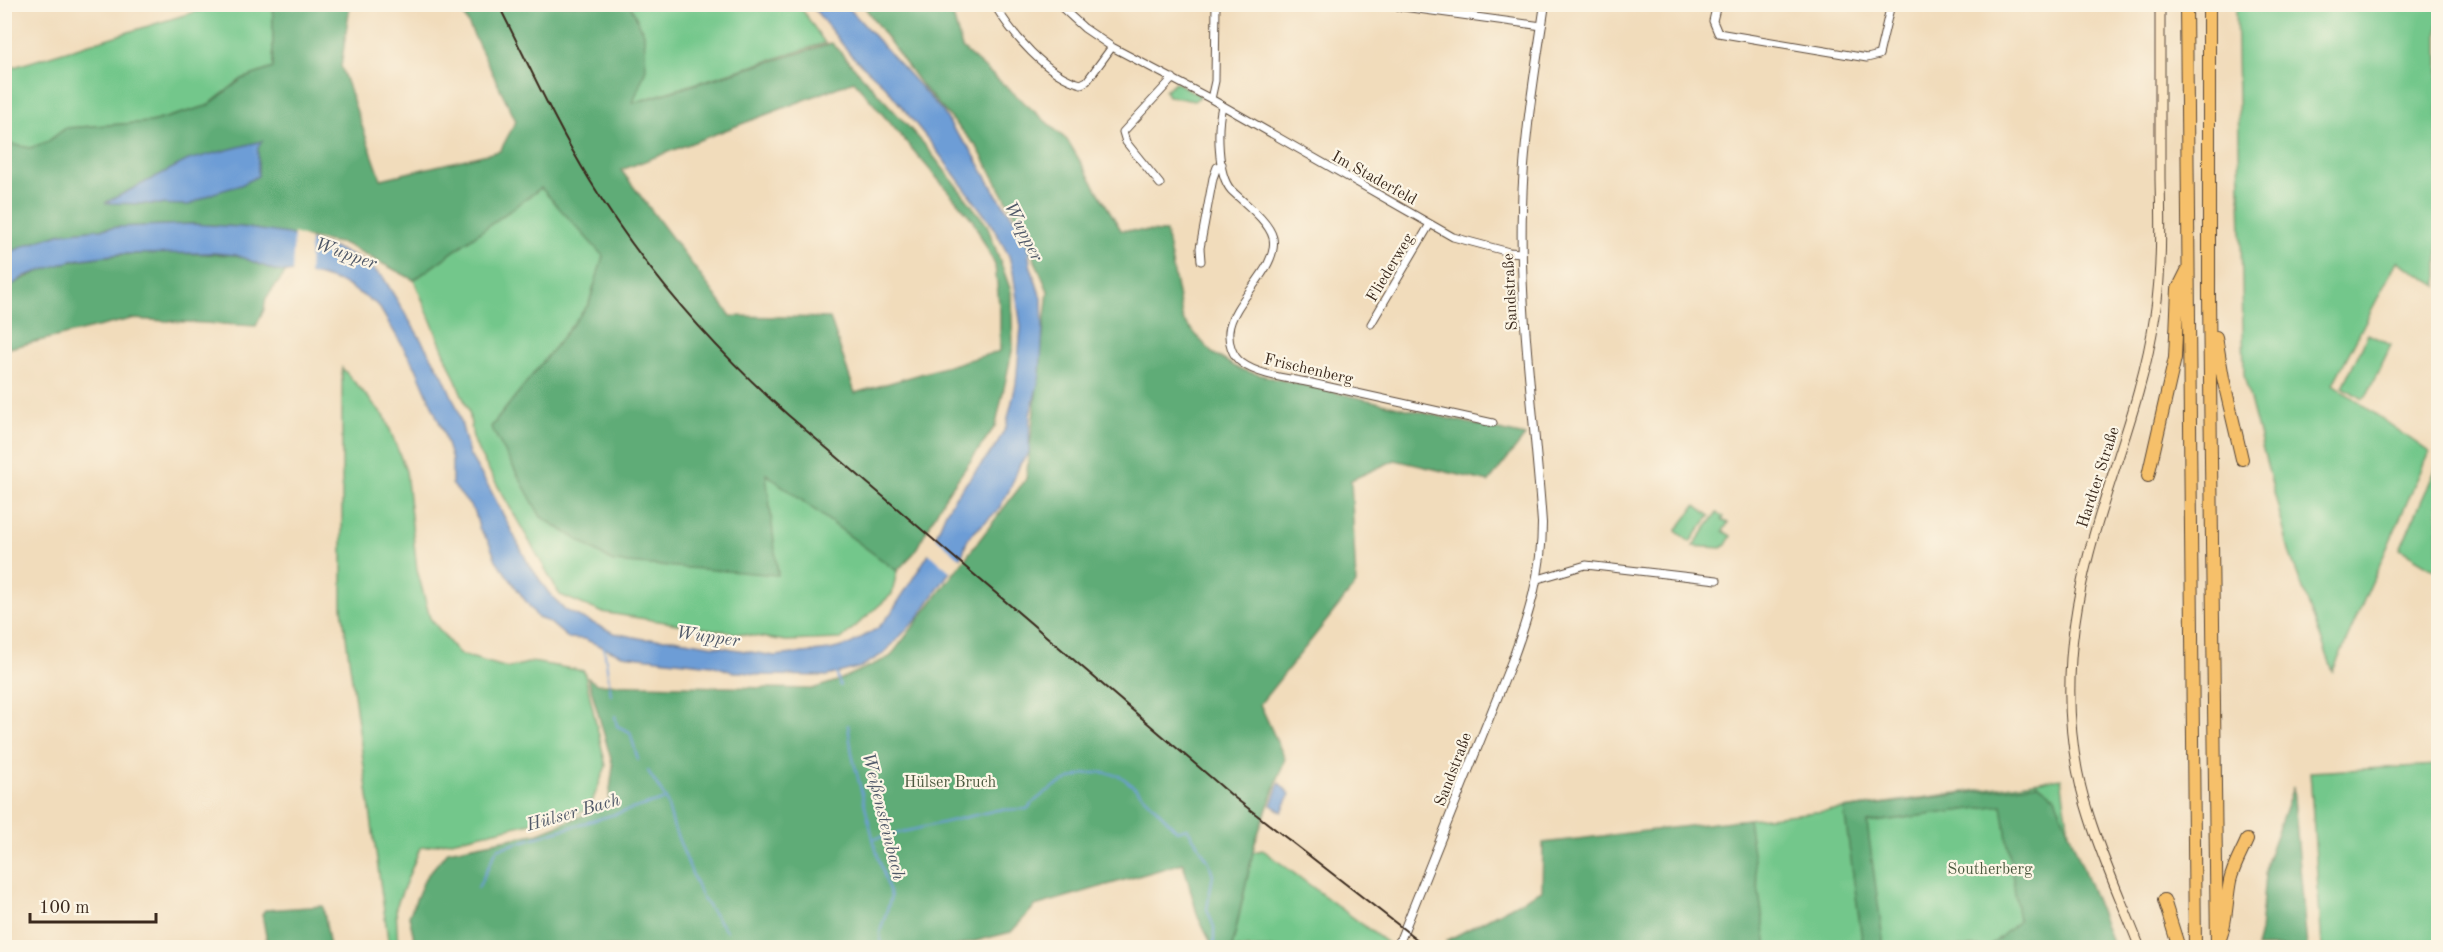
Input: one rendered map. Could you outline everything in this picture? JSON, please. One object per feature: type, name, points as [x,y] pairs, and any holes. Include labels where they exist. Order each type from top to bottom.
[{"type":"highway","points":[[2186,4],[2195,948]]},
{"type":"highway","points":[[2209,4],[2217,947]]},
{"type":"highway","points":[[2148,476],[2175,358],[2178,290],[2189,267]]},
{"type":"highway","points":[[2210,297],[2223,378],[2242,459]]},
{"type":"highway","points":[[2217,947],[2225,927],[2226,903],[2231,878],[2247,840]]},
{"type":"highway","points":[[2164,900],[2180,948]]},
{"type":"main road","name":"Hardter Straße","points":[[2140,948],[2088,814],[2073,744],[2069,693],[2071,638],[2079,595],[2090,551],[2136,408],[2156,314],[2160,248],[2160,4]]},
{"type":"street","points":[[994,4],[1006,24],[1022,42],[1046,64],[1072,82],[1081,84],[1087,81],[1112,47]]},
{"type":"street","name":"Im Staderfeld","points":[[1058,4],[1083,28],[1112,47],[1211,99],[1431,224],[1466,242],[1522,252]]},
{"type":"street","points":[[1211,99],[1215,81],[1216,4]]},
{"type":"street","points":[[1381,4],[1542,26]]},
{"type":"street","name":"Sandstraße","points":[[1397,948],[1523,630],[1538,579],[1542,552],[1542,523],[1523,299],[1522,207],[1526,143],[1545,4]]},
{"type":"street","points":[[1717,4],[1713,21],[1718,33],[1867,58],[1879,55],[1891,4]]},
{"type":"street","points":[[1160,184],[1126,142],[1123,132],[1173,78]]},
{"type":"street","name":"Frischenberg","points":[[1222,106],[1219,120],[1224,178],[1230,188],[1267,226],[1273,238],[1270,258],[1231,322],[1230,344],[1239,362],[1252,369],[1280,376],[1493,423]]},
{"type":"street","name":"Frischenberg","points":[[1201,261],[1200,248],[1213,178],[1217,167],[1222,164]]},
{"type":"street","name":"Fliederweg","points":[[1371,324],[1431,224]]},
{"type":"street","points":[[1538,579],[1586,566],[1717,580]]},
{"type":"green space","points":[[217,5],[273,5],[273,68],[242,79],[207,106],[151,122],[66,128],[47,142],[30,148],[5,143],[4,70]]},
{"type":"green space","points":[[273,5],[350,5],[341,67],[381,179],[500,151],[516,121],[459,5],[630,5],[644,34],[646,69],[633,103],[832,43],[924,144],[987,225],[1011,291],[1013,347],[996,425],[945,497],[914,553],[897,571],[766,474],[778,575],[613,562],[541,517],[491,427],[589,304],[603,256],[541,188],[414,280],[345,244],[241,227],[191,224],[119,227],[62,233],[5,255],[5,143],[30,148],[47,142],[66,128],[151,122],[207,106],[242,79],[273,68]],"holes":[[[854,81],[972,219],[995,265],[1000,314],[1000,351],[855,393],[830,318],[731,316],[621,170]]]},
{"type":"green space","points":[[630,5],[799,5],[825,43],[633,103],[644,34]]},
{"type":"green space","name":"Hülser Bruch","points":[[863,5],[950,5],[962,48],[1068,141],[1121,230],[1166,232],[1183,320],[1212,353],[1239,369],[1268,377],[1525,436],[1489,482],[1395,460],[1351,480],[1356,584],[1260,704],[1285,759],[1255,842],[1232,947],[1213,947],[1198,917],[1183,863],[1035,906],[1011,932],[952,947],[416,947],[409,916],[425,878],[448,851],[539,833],[608,805],[613,766],[588,678],[597,684],[812,689],[837,681],[890,657],[1026,479],[1048,291],[1017,219],[977,147],[922,86]]},
{"type":"green space","points":[[2236,5],[2438,5],[2438,286],[2397,261],[2333,384],[2429,452],[2333,671],[2290,554],[2244,376]]},
{"type":"green space","points":[[1175,82],[1201,96],[1194,101],[1168,96],[1165,91]]},
{"type":"green space","points":[[541,188],[595,238],[759,460],[770,513],[765,473],[897,571],[892,594],[841,639],[786,641],[601,612],[560,595],[479,453],[473,438],[469,412],[414,280]],"holes":[[[594,285],[587,313],[491,427],[589,304]]]},
{"type":"green space","points":[[166,253],[236,255],[275,270],[287,271],[266,298],[264,310],[256,326],[131,319],[5,349],[4,290],[42,270],[62,264],[103,256]]},
{"type":"green space","points":[[2368,334],[2391,345],[2366,397],[2362,399],[2343,387]]},
{"type":"green space","points":[[342,368],[385,417],[406,471],[417,570],[430,618],[459,654],[508,668],[532,662],[584,671],[606,766],[589,810],[420,848],[396,907],[398,947],[389,947],[342,608]]},
{"type":"green space","points":[[2438,464],[2438,572],[2400,549]]},
{"type":"green space","points":[[1696,505],[1710,516],[1690,542],[1676,531]]},
{"type":"green space","points":[[1717,513],[1724,517],[1722,520],[1728,523],[1723,531],[1731,536],[1726,545],[1721,548],[1693,546]]},
{"type":"green space","points":[[2438,765],[2438,947],[2322,947],[2310,772]]},
{"type":"green space","name":"Southerberg","points":[[2061,778],[2086,947],[1440,946],[1719,939],[1748,819],[1844,809]]},
{"type":"green space","points":[[2038,784],[2055,797],[2114,947],[1989,947],[2019,921],[2002,805],[1867,823],[1884,947],[1863,947],[1844,809]]},
{"type":"green space","points":[[2293,787],[2307,947],[2256,947],[2260,932],[2266,863]]},
{"type":"green space","points":[[1748,819],[1767,947],[1452,948],[1446,941],[1542,890],[1543,843]]},
{"type":"green space","points":[[1263,850],[1387,943],[1385,948],[1232,948],[1253,852]]},
{"type":"green space","points":[[323,906],[330,947],[268,947],[262,914],[265,910]]},
{"type":"water","name":"Wupper","points":[[811,5],[846,5],[943,112],[954,130],[971,150],[996,194],[1022,230],[1042,301],[1040,376],[1030,415],[1029,453],[1020,464],[998,510],[968,538],[963,553],[917,619],[883,654],[861,667],[827,676],[759,675],[733,672],[712,665],[622,655],[584,639],[568,638],[549,622],[538,618],[496,560],[489,542],[479,528],[475,512],[452,484],[452,460],[443,431],[416,368],[378,305],[343,283],[317,275],[276,271],[236,255],[214,253],[120,254],[74,260],[25,276],[5,290],[5,255],[62,233],[119,227],[191,224],[241,227],[288,234],[340,250],[361,260],[383,277],[443,376],[458,410],[469,454],[527,561],[548,592],[565,610],[614,633],[644,639],[673,639],[775,656],[830,650],[849,645],[878,628],[891,613],[928,555],[946,512],[955,497],[995,447],[1006,427],[1016,384],[1021,327],[1009,256],[992,225],[885,86],[851,55]]},
{"type":"water","points":[[262,141],[258,148],[258,176],[241,185],[214,193],[189,205],[105,203],[188,160]]},
{"type":"water","points":[[1279,783],[1290,794],[1282,812],[1271,805]]},
{"type":"pier","points":[[294,233],[310,239],[309,277],[292,275]]},
{"type":"pier","points":[[933,535],[962,560],[952,573],[926,551]]},
{"type":"waterway","name":"Hülser Bach","points":[[604,647],[611,695]]},
{"type":"waterway","name":"Weißensteinbach","points":[[836,671],[840,686]]},
{"type":"waterway","name":"Hülser Bach","points":[[615,716],[617,726],[630,732],[638,760]]},
{"type":"waterway","name":"Weißensteinbach","points":[[848,725],[852,754],[876,850],[891,897],[880,932],[882,948]]},
{"type":"waterway","name":"Hülser Bach","points":[[478,888],[497,849],[666,799],[648,771]]},
{"type":"waterway","points":[[873,839],[997,810],[1027,809],[1057,785],[1081,775],[1107,773],[1119,776],[1140,793],[1177,831],[1187,828],[1209,862],[1213,875],[1207,909],[1214,927],[1214,948]]},
{"type":"waterway","points":[[666,799],[674,828],[701,896],[726,931]]},
{"type":"railway","points":[[498,4],[565,136],[610,212],[655,275],[732,362],[788,415],[1235,798],[1428,948]]}]
